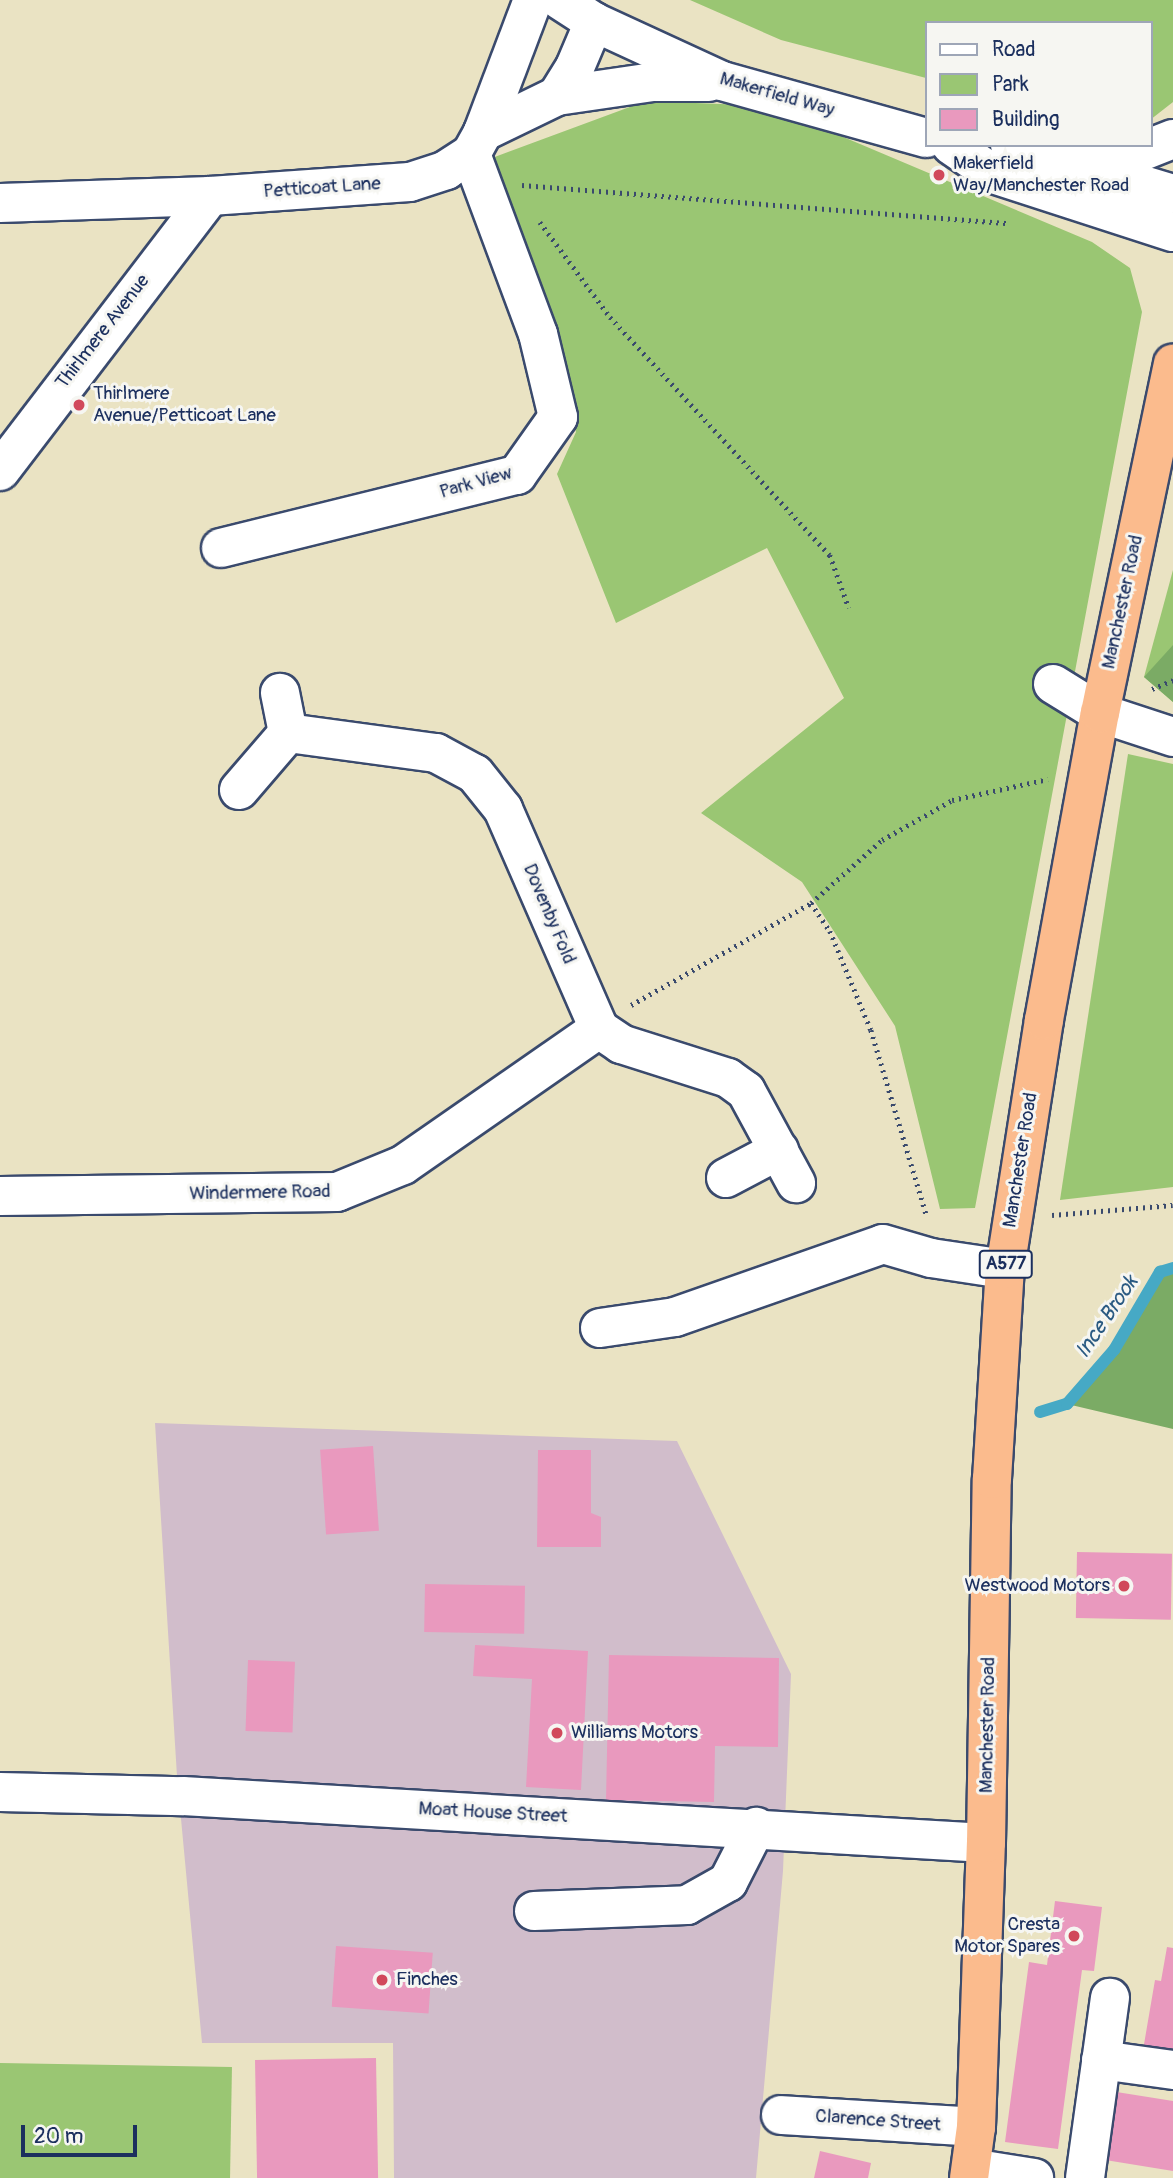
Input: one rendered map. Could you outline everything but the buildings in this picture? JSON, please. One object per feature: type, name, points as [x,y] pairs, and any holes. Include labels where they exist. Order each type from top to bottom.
[{"type":"highway","name":"Manchester Road","points":[[970,2173],[976,2127],[986,1843],[992,1479],[1005,1269],[1011,1219],[1087,782],[1173,364]]},
{"type":"street","points":[[477,143],[533,0]]},
{"type":"street","name":"Makerfield Way","points":[[560,0],[594,22],[722,81],[925,138]]},
{"type":"street","points":[[557,96],[594,22]]},
{"type":"street","name":"Petticoat Lane","points":[[0,203],[210,196],[410,182],[446,170],[477,143],[557,96],[653,82],[722,81]]},
{"type":"street","points":[[1087,165],[1120,160],[1173,139]]},
{"type":"street","name":"Park View","points":[[222,548],[517,475],[558,417],[538,334],[477,143]]},
{"type":"street","points":[[957,147],[993,174],[1173,232]]},
{"type":"street","points":[[1018,147],[1087,165],[1173,194]]},
{"type":"street","name":"Thirlmere Avenue","points":[[0,471],[210,196]]},
{"type":"street","points":[[1053,684],[1100,713],[1173,737]]},
{"type":"street","points":[[239,790],[288,733],[280,693]]},
{"type":"street","name":"Dovenby Fold","points":[[288,733],[436,753],[475,774],[503,809],[598,1027]]},
{"type":"street","points":[[598,1027],[621,1044],[728,1078],[758,1108],[796,1183]]},
{"type":"street","name":"Windermere Road","points":[[0,1196],[337,1192],[403,1165],[598,1027]]},
{"type":"street","points":[[726,1178],[779,1150]]},
{"type":"street","points":[[600,1328],[675,1317],[883,1244],[931,1258],[1005,1269]]},
{"type":"street","name":"Moat House Street","points":[[0,1792],[183,1796],[756,1827],[986,1843]]},
{"type":"street","points":[[534,1911],[687,1905],[728,1882],[756,1827]]},
{"type":"street","points":[[1086,2178],[1110,1998]]},
{"type":"street","points":[[1101,2060],[1173,2070]]},
{"type":"street","name":"Clarence Street","points":[[781,2115],[976,2127]]},
{"type":"street","points":[[970,2173],[1034,2178]]},
{"type":"path","points":[[519,193],[512,184],[1019,223]]},
{"type":"path","points":[[532,211],[610,317],[830,555],[849,608]]},
{"type":"path","points":[[598,1027],[811,903],[882,840],[952,800],[1041,779],[1087,782]]},
{"type":"path","points":[[811,903],[830,931],[871,1030],[931,1230]]},
{"type":"path","points":[[1011,1219],[1173,1205]]},
{"type":"shaded area","points":[[155,1423],[677,1441],[791,1674],[783,1871],[756,2178],[394,2178],[393,2043],[202,2043],[177,1776]]},
{"type":"green space","points":[[690,0],[1173,0],[1173,102],[1152,118],[1152,21],[925,21],[925,78],[781,40]]},
{"type":"green space","points":[[646,101],[770,106],[1092,242],[1130,268],[1142,312],[975,1208],[940,1209],[895,1026],[802,882],[701,813],[844,698],[767,548],[616,623],[557,474],[576,432],[554,334],[492,158]]},
{"type":"green space","points":[[1173,570],[1173,702],[1144,677]]},
{"type":"green space","points":[[1173,645],[1173,702],[1144,677]]},
{"type":"green space","points":[[1128,754],[1173,764],[1173,1187],[1060,1200]]},
{"type":"green space","points":[[1173,1268],[1173,1429],[1067,1404],[1114,1350],[1160,1272]]},
{"type":"green space","points":[[0,2063],[232,2067],[230,2178],[0,2178]]},
{"type":"waterway","name":"Ince Brook","points":[[1040,1412],[1067,1404],[1114,1350],[1160,1272],[1173,1268]]},
{"type":"place","name":"Makerfield Way/Manchester Road","points":[[939,175]]},
{"type":"place","name":"Thirlmere Avenue/Petticoat Lane","points":[[79,405]]},
{"type":"place","name":"Westwood Motors","points":[[1124,1586]]},
{"type":"place","name":"Williams Motors","points":[[557,1733]]},
{"type":"place","name":"Cresta Motor Spares","points":[[1074,1936]]},
{"type":"place","name":"Finches","points":[[382,1980]]}]
